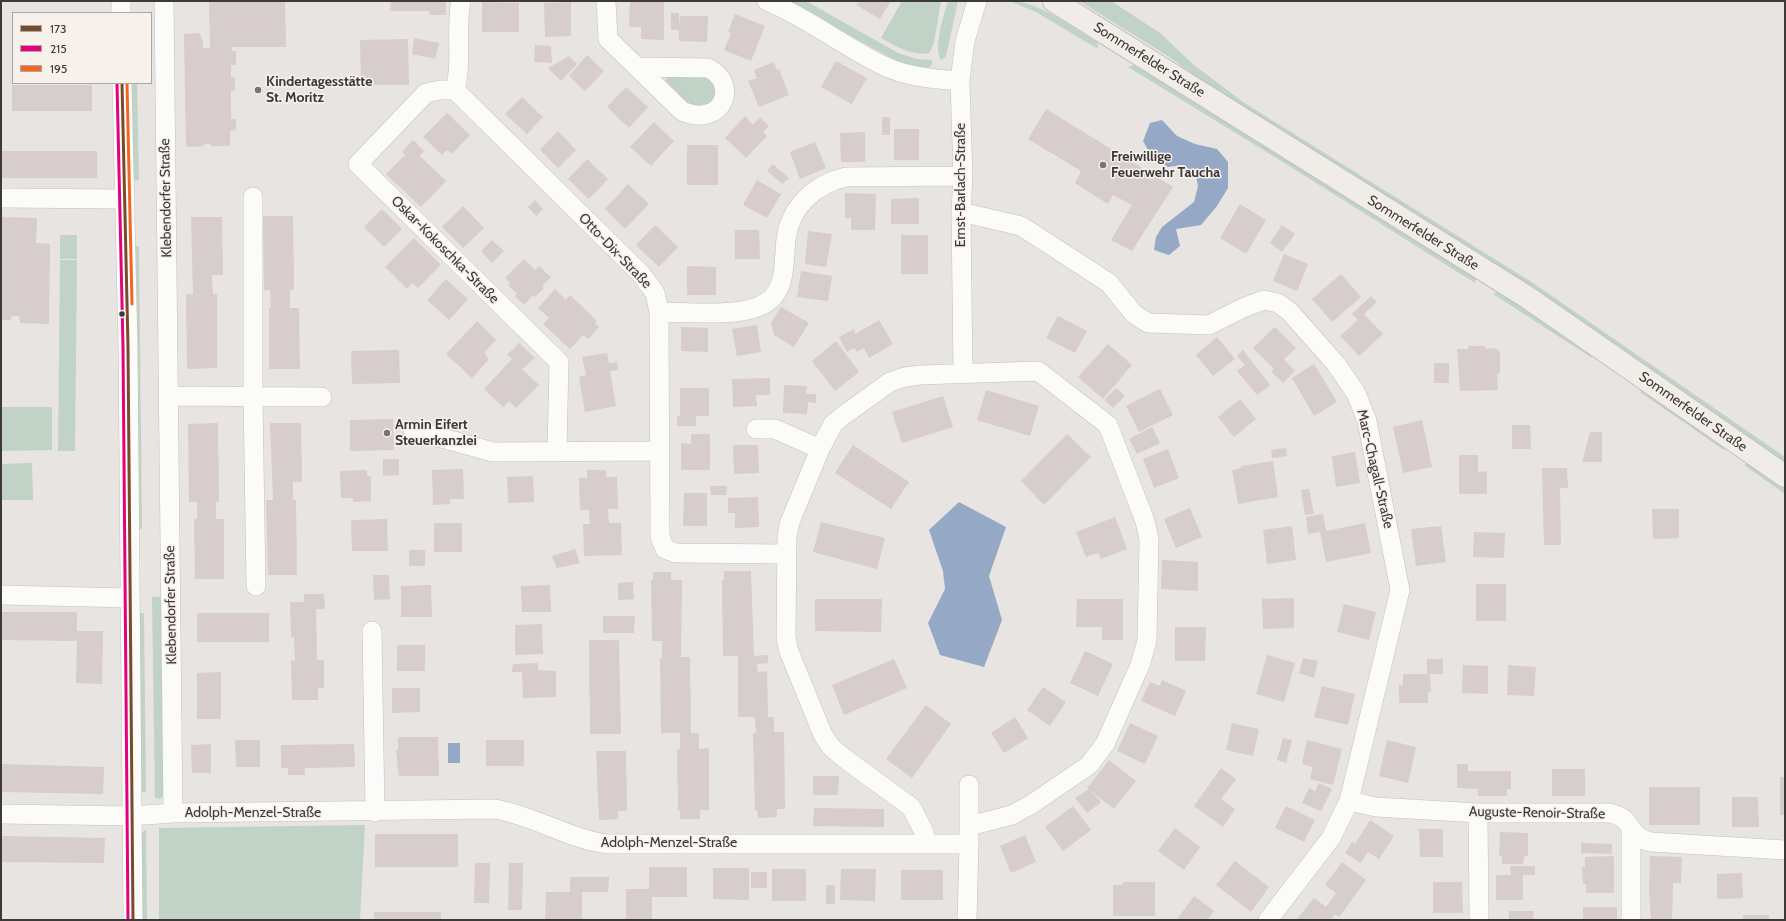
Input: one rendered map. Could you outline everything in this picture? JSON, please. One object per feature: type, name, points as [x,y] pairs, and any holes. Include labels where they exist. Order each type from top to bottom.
[{"type":"main road","name":"Sommerfelder Straße","points":[[1054,1],[1527,298],[1785,476]]},
{"type":"street","points":[[121,1],[121,12]]},
{"type":"street","name":"Klebendorfer Straße","points":[[164,1],[173,814]]},
{"type":"street","points":[[455,90],[458,78],[458,14],[460,1]]},
{"type":"street","points":[[606,1],[608,39],[639,67]]},
{"type":"street","points":[[767,1],[810,22],[882,65],[903,73],[936,80],[960,81]]},
{"type":"street","name":"Ernst-Barlach-Straße","points":[[963,372],[961,212],[963,176],[960,81],[965,41],[977,1]]},
{"type":"street","points":[[122,84],[125,199],[133,920]]},
{"type":"street","name":"Oskar-Kokoschka-Straße","points":[[455,90],[440,90],[426,93],[358,164],[558,362],[557,451]]},
{"type":"street","name":"Otto-Dix-Straße","points":[[455,90],[641,274],[655,293],[660,312],[660,537],[666,549],[676,553],[785,554]]},
{"type":"street","points":[[660,312],[731,312],[761,306],[772,297],[780,287],[784,276],[786,239],[794,213],[814,192],[836,180],[846,177],[963,176]]},
{"type":"street","points":[[253,197],[253,396],[256,586]]},
{"type":"street","points":[[1,198],[125,199]]},
{"type":"street","name":"Marc-Chagall-Straße","points":[[961,212],[1021,226],[1109,283],[1134,314],[1148,323],[1209,325],[1264,300],[1278,303],[1290,312],[1336,364],[1356,393],[1367,421],[1400,590],[1349,801],[1331,838],[1268,920]]},
{"type":"street","points":[[926,844],[924,832],[911,807],[844,758],[831,747],[823,735],[788,649],[785,620],[785,554],[790,522],[820,449],[833,424],[890,382],[913,376],[963,372],[1038,371],[1108,425],[1144,521],[1148,539],[1147,641],[1140,665],[1105,744],[1089,764],[1032,804],[969,835]]},
{"type":"street","points":[[168,396],[322,397]]},
{"type":"street","points":[[756,429],[776,429],[820,449]]},
{"type":"street","points":[[413,430],[493,452],[660,451]]},
{"type":"street","points":[[1,594],[130,598]]},
{"type":"street","points":[[372,631],[375,812]]},
{"type":"street","points":[[967,920],[969,785]]},
{"type":"street","name":"Auguste-Renoir-Straße","points":[[1349,801],[1376,807],[1478,813],[1609,813],[1621,816],[1628,821],[1631,829],[1642,840],[1651,842],[1785,850]]},
{"type":"street","name":"Adolph-Menzel-Straße","points":[[1,814],[131,816],[495,809],[526,816],[575,837],[608,844],[926,844],[969,835]]},
{"type":"street","points":[[1478,813],[1479,920]]},
{"type":"street","points":[[1631,829],[1631,920]]},
{"type":"green space","points":[[787,1],[806,1],[898,53],[917,59],[932,60],[932,65],[927,69],[902,63]]},
{"type":"green space","points":[[902,1],[941,1],[934,43],[929,53],[923,54],[910,52],[881,38]]},
{"type":"green space","points":[[948,1],[958,1],[946,56],[941,61],[938,47]]},
{"type":"green space","points":[[1009,1],[1020,2],[1043,10],[1097,42],[1098,49],[1036,12]]},
{"type":"green space","points":[[1079,1],[1111,1],[1160,33],[1194,65],[1243,102],[1533,283],[1785,457],[1785,465],[1239,108],[1168,56]]},
{"type":"green space","points":[[1136,65],[1476,276],[1475,283],[1128,67]]},
{"type":"green space","points":[[670,72],[702,73],[718,86],[714,106],[691,108],[664,84]]},
{"type":"green space","points":[[132,84],[137,84],[139,180],[133,181]]},
{"type":"green space","points":[[60,235],[77,235],[77,259],[60,259]]},
{"type":"green space","points":[[134,246],[139,246],[142,529],[137,529]]},
{"type":"green space","points":[[60,260],[77,260],[75,451],[58,451]]},
{"type":"green space","points":[[1500,291],[1590,353],[1592,358],[1493,294]]},
{"type":"green space","points":[[1643,390],[1726,448],[1724,450],[1640,392]]},
{"type":"green space","points":[[1,407],[52,407],[52,450],[1,451]]},
{"type":"green space","points":[[32,463],[33,500],[1,500],[1,464]]},
{"type":"green space","points":[[1751,463],[1785,487],[1785,494],[1744,465]]},
{"type":"green space","points":[[166,596],[166,612],[161,616],[163,765],[168,770],[168,790],[160,799],[155,798],[152,597]]},
{"type":"green space","points":[[139,613],[144,613],[146,792],[141,792]]},
{"type":"green space","points":[[365,825],[360,920],[159,920],[159,828]]},
{"type":"green space","points":[[146,829],[147,920],[142,920],[141,834]]},
{"type":"water","points":[[1162,120],[1177,136],[1195,144],[1217,149],[1228,162],[1228,188],[1217,206],[1201,225],[1176,229],[1180,246],[1169,255],[1154,250],[1156,237],[1162,227],[1194,202],[1198,186],[1195,173],[1183,165],[1168,167],[1152,157],[1143,141],[1150,123]]},
{"type":"water","points":[[959,502],[1006,527],[989,576],[1002,620],[984,667],[940,655],[928,623],[945,589],[943,571],[929,530]]},
{"type":"water","points":[[448,743],[460,743],[460,763],[448,763]]},
{"type":"building","points":[[209,1],[285,1],[286,47],[232,47],[232,51],[236,51],[236,65],[231,65],[231,77],[235,77],[235,91],[231,91],[231,119],[236,119],[236,130],[230,131],[230,146],[211,146],[211,144],[204,144],[204,146],[186,147],[184,34],[199,33],[203,41],[203,48],[210,48]]},
{"type":"building","points":[[391,1],[446,1],[446,15],[429,15],[429,11],[390,11]]},
{"type":"building","points":[[859,1],[891,1],[880,19],[856,5]]},
{"type":"building","points":[[482,2],[519,3],[519,32],[482,32]]},
{"type":"building","points":[[571,2],[571,36],[545,37],[544,3]]},
{"type":"building","points":[[630,2],[664,2],[664,40],[641,39],[641,27],[629,27]]},
{"type":"building","points":[[671,13],[679,13],[679,26],[680,16],[708,16],[707,42],[679,41],[679,30],[671,30]]},
{"type":"building","points":[[735,14],[765,26],[751,61],[724,50],[731,33],[728,32]]},
{"type":"building","points":[[414,38],[439,43],[435,59],[412,54]]},
{"type":"building","points":[[408,39],[409,85],[361,85],[360,40]]},
{"type":"building","points":[[535,45],[551,46],[552,63],[534,62]]},
{"type":"building","points":[[587,55],[604,71],[585,91],[569,76]]},
{"type":"building","points":[[569,56],[577,64],[561,81],[548,68]]},
{"type":"building","points":[[836,61],[867,78],[852,104],[821,87]]},
{"type":"building","points":[[774,62],[777,70],[779,69],[789,95],[759,107],[748,81],[757,78],[754,70]]},
{"type":"building","points":[[12,85],[92,85],[92,111],[12,111]]},
{"type":"building","points":[[626,87],[648,107],[629,128],[607,107]]},
{"type":"building","points":[[522,97],[543,117],[527,134],[505,114]]},
{"type":"building","name":"Freiwillige Feuerwehr Taucha","points":[[1046,109],[1173,187],[1132,251],[1111,240],[1132,205],[1113,195],[1108,204],[1075,183],[1081,171],[1028,139]]},
{"type":"building","points":[[447,113],[470,135],[452,154],[447,150],[442,155],[423,137]]},
{"type":"building","points":[[745,116],[753,125],[760,117],[769,126],[763,132],[767,136],[746,158],[725,138]]},
{"type":"building","points":[[882,117],[890,117],[890,135],[882,135]]},
{"type":"building","points":[[654,122],[674,141],[651,166],[630,147]]},
{"type":"building","points":[[894,129],[919,129],[919,160],[894,160]]},
{"type":"building","points":[[558,131],[576,150],[558,168],[540,150]]},
{"type":"building","points":[[865,132],[865,162],[841,162],[840,133]]},
{"type":"building","points":[[413,140],[424,151],[420,156],[446,181],[421,207],[386,174],[405,155],[402,152]]},
{"type":"building","points":[[815,142],[826,168],[800,179],[790,152]]},
{"type":"building","points":[[687,145],[718,145],[718,185],[687,185]]},
{"type":"building","points":[[1,151],[97,151],[97,178],[1,178]]},
{"type":"building","points":[[587,159],[608,179],[589,199],[568,179]]},
{"type":"building","points":[[773,164],[789,178],[782,184],[767,171]]},
{"type":"building","points":[[757,180],[781,194],[767,218],[743,205]]},
{"type":"building","points":[[628,184],[649,204],[625,229],[605,209]]},
{"type":"building","points":[[845,193],[876,194],[875,230],[851,230],[851,218],[845,218]]},
{"type":"building","points":[[919,198],[919,224],[891,224],[891,199]]},
{"type":"building","points":[[535,200],[543,209],[536,216],[528,207]]},
{"type":"building","points":[[1240,204],[1266,220],[1246,254],[1220,238]]},
{"type":"building","points":[[463,206],[484,228],[463,248],[442,227]]},
{"type":"building","points":[[382,209],[402,229],[384,247],[364,227]]},
{"type":"building","points":[[263,216],[293,216],[294,290],[290,290],[290,308],[299,308],[300,369],[269,369],[269,308],[271,308],[270,290],[264,290]]},
{"type":"building","points":[[1,217],[37,218],[36,243],[50,244],[49,324],[20,323],[19,316],[11,316],[11,320],[1,320]]},
{"type":"building","points":[[191,217],[222,217],[223,275],[212,275],[213,294],[217,294],[217,368],[187,369],[186,294],[193,294]]},
{"type":"building","points":[[655,225],[678,247],[659,267],[636,245]]},
{"type":"building","points":[[1282,225],[1295,234],[1282,252],[1270,243]]},
{"type":"building","points":[[735,230],[759,230],[760,259],[735,259]]},
{"type":"building","points":[[808,231],[832,234],[826,267],[805,264]]},
{"type":"building","points":[[901,235],[928,235],[928,274],[901,274]]},
{"type":"building","points":[[414,238],[441,265],[418,288],[412,283],[407,289],[385,267]]},
{"type":"building","points":[[492,240],[504,251],[492,263],[481,251]]},
{"type":"building","points":[[1284,254],[1308,264],[1297,291],[1273,281]]},
{"type":"building","points":[[524,259],[535,270],[539,266],[551,277],[542,286],[544,288],[535,297],[533,295],[524,305],[515,296],[517,294],[508,285],[510,283],[505,278]]},
{"type":"building","points":[[687,266],[716,267],[716,295],[687,295]]},
{"type":"building","points":[[801,271],[832,276],[828,301],[797,297]]},
{"type":"building","points":[[1341,274],[1361,297],[1332,322],[1312,299]]},
{"type":"building","points":[[446,279],[468,299],[449,320],[427,300]]},
{"type":"building","points":[[555,289],[566,300],[570,295],[597,321],[595,323],[599,327],[588,339],[583,335],[570,349],[543,324],[549,318],[538,308]]},
{"type":"building","points":[[1371,296],[1377,302],[1364,314],[1383,334],[1359,356],[1340,336],[1358,320],[1352,314]]},
{"type":"building","points":[[781,307],[809,323],[794,347],[774,335],[771,323]]},
{"type":"building","points":[[1058,316],[1087,331],[1075,353],[1046,338]]},
{"type":"building","points":[[879,320],[893,344],[869,358],[864,348],[857,352],[854,348],[847,352],[839,337],[854,329],[855,334]]},
{"type":"building","points":[[477,321],[496,340],[484,353],[489,359],[472,378],[446,354]]},
{"type":"building","points":[[757,325],[761,352],[737,356],[732,329]]},
{"type":"building","points":[[681,327],[708,328],[708,352],[681,351]]},
{"type":"building","points":[[1275,327],[1296,348],[1284,359],[1295,371],[1283,383],[1271,371],[1274,369],[1253,348]]},
{"type":"building","points":[[1217,337],[1235,359],[1213,376],[1196,355]]},
{"type":"building","points":[[836,341],[859,372],[835,391],[812,361]]},
{"type":"building","points":[[519,343],[535,358],[522,369],[539,385],[516,408],[509,401],[503,407],[484,389],[512,359],[507,355]]},
{"type":"building","points":[[1108,344],[1132,365],[1103,399],[1078,377]]},
{"type":"building","points":[[1468,346],[1485,346],[1485,349],[1497,348],[1497,351],[1500,351],[1500,374],[1497,373],[1498,390],[1460,391],[1457,349],[1468,349]]},
{"type":"building","points":[[399,350],[400,383],[352,384],[351,351]]},
{"type":"building","points":[[1243,350],[1270,385],[1257,395],[1237,371],[1245,365],[1237,356]]},
{"type":"building","points":[[607,353],[609,363],[617,362],[618,370],[610,371],[616,406],[585,412],[579,377],[586,375],[582,357]]},
{"type":"building","points":[[1434,363],[1449,363],[1449,383],[1434,383]]},
{"type":"building","points":[[1314,364],[1337,402],[1314,416],[1292,378]]},
{"type":"building","points":[[770,378],[770,395],[756,395],[757,406],[733,407],[732,379]]},
{"type":"building","points":[[784,385],[807,386],[806,394],[816,394],[816,403],[808,402],[807,414],[783,413]]},
{"type":"building","points":[[680,388],[709,388],[709,416],[696,416],[696,426],[677,426],[677,416],[680,416]]},
{"type":"building","points":[[1116,388],[1125,396],[1113,408],[1104,400]]},
{"type":"building","points":[[1160,389],[1173,415],[1139,432],[1126,406]]},
{"type":"building","points":[[986,390],[1039,406],[1030,436],[977,420]]},
{"type":"building","points":[[943,396],[953,427],[902,443],[892,412]]},
{"type":"building","points":[[1240,399],[1256,419],[1234,437],[1218,417]]},
{"type":"building","points":[[393,419],[394,450],[350,451],[350,420]]},
{"type":"building","points":[[1422,420],[1432,467],[1403,473],[1393,427]]},
{"type":"building","points":[[218,423],[219,502],[216,502],[216,519],[224,519],[224,579],[195,579],[194,519],[197,519],[197,502],[189,502],[188,424]]},
{"type":"building","points":[[270,423],[301,423],[302,482],[293,482],[293,500],[296,500],[297,575],[268,575],[266,500],[273,500]]},
{"type":"building","points":[[1512,425],[1530,425],[1531,449],[1512,449]]},
{"type":"building","points":[[1152,427],[1160,443],[1137,454],[1129,439]]},
{"type":"building","points":[[1590,432],[1602,432],[1602,462],[1582,462]]},
{"type":"building","points":[[691,434],[710,434],[710,470],[681,470],[681,443],[691,444]]},
{"type":"building","points":[[1067,434],[1091,457],[1044,505],[1021,481]]},
{"type":"building","points":[[733,445],[758,445],[759,473],[734,474]]},
{"type":"building","points":[[853,445],[909,482],[891,509],[835,473]]},
{"type":"building","points":[[1286,448],[1287,456],[1272,458],[1271,450]]},
{"type":"building","points":[[1168,449],[1179,478],[1154,488],[1143,459]]},
{"type":"building","points":[[1355,452],[1360,483],[1336,487],[1332,456]]},
{"type":"building","points":[[1459,455],[1478,455],[1478,472],[1487,471],[1487,494],[1459,494]]},
{"type":"building","points":[[383,459],[399,459],[399,475],[383,476]]},
{"type":"building","points":[[1273,461],[1278,497],[1238,504],[1232,470],[1241,468],[1241,466]]},
{"type":"building","points":[[1542,468],[1567,468],[1568,488],[1560,488],[1561,545],[1544,545]]},
{"type":"building","points":[[463,469],[464,499],[450,499],[450,504],[433,505],[432,470]]},
{"type":"building","points":[[367,470],[367,476],[371,476],[371,501],[353,502],[353,498],[341,498],[340,471]]},
{"type":"building","points":[[587,470],[606,470],[606,477],[617,477],[618,509],[608,509],[609,523],[621,523],[622,555],[584,556],[583,524],[590,524],[589,510],[580,510],[579,478],[587,478]]},
{"type":"building","points":[[533,476],[534,502],[508,503],[507,477]]},
{"type":"building","points":[[710,486],[727,486],[726,495],[711,495]]},
{"type":"building","points":[[1309,489],[1314,514],[1305,515],[1301,490]]},
{"type":"building","points":[[684,493],[707,493],[707,526],[683,526]]},
{"type":"building","points":[[758,497],[759,527],[735,528],[735,513],[728,513],[728,498]]},
{"type":"building","points":[[1190,508],[1202,537],[1176,548],[1164,519]]},
{"type":"building","points":[[1652,509],[1679,509],[1679,538],[1653,539]]},
{"type":"building","points":[[1323,514],[1326,531],[1365,523],[1371,553],[1326,562],[1320,532],[1308,534],[1306,517]]},
{"type":"building","points":[[1115,517],[1127,549],[1101,559],[1098,553],[1086,557],[1076,532]]},
{"type":"building","points":[[387,519],[388,551],[352,551],[351,520]]},
{"type":"building","points":[[821,522],[885,538],[877,569],[813,552]]},
{"type":"building","points":[[434,523],[462,523],[462,552],[434,552]]},
{"type":"building","points":[[1292,526],[1296,560],[1267,564],[1263,530]]},
{"type":"building","points":[[1441,526],[1446,562],[1416,566],[1411,529]]},
{"type":"building","points":[[1474,532],[1505,533],[1504,558],[1473,557]]},
{"type":"building","points":[[575,549],[580,563],[557,568],[552,556]]},
{"type":"building","points":[[409,550],[425,550],[425,566],[409,566]]},
{"type":"building","points":[[1162,560],[1198,562],[1198,591],[1161,589]]},
{"type":"building","points":[[724,571],[751,571],[754,656],[768,655],[768,663],[757,664],[758,672],[767,671],[768,717],[774,717],[774,732],[784,732],[785,809],[777,809],[777,817],[758,818],[757,810],[755,810],[753,733],[756,733],[755,717],[738,717],[738,656],[723,656],[722,580],[724,580]]},
{"type":"building","points":[[653,572],[671,572],[671,580],[682,580],[681,657],[690,657],[691,733],[699,733],[699,749],[709,748],[709,810],[700,810],[700,819],[680,819],[680,811],[678,811],[677,749],[680,749],[680,733],[661,733],[660,658],[662,658],[662,641],[652,641],[651,580],[653,580]]},
{"type":"building","points":[[373,575],[389,575],[390,599],[374,600]]},
{"type":"building","points":[[633,582],[634,599],[618,600],[618,583]]},
{"type":"building","points":[[1476,584],[1506,584],[1506,621],[1476,621]]},
{"type":"building","points":[[431,585],[432,617],[401,617],[401,586]]},
{"type":"building","points":[[550,585],[551,612],[522,612],[521,586]]},
{"type":"building","points":[[304,594],[324,594],[325,609],[316,609],[317,660],[324,660],[324,688],[318,688],[318,700],[292,700],[291,660],[295,661],[294,637],[291,637],[290,602],[304,602]]},
{"type":"building","points":[[1294,598],[1294,628],[1263,629],[1262,599]]},
{"type":"building","points":[[815,599],[882,599],[881,632],[815,631]]},
{"type":"building","points":[[1077,599],[1123,599],[1123,640],[1102,640],[1102,627],[1076,627]]},
{"type":"building","points":[[1344,604],[1376,612],[1369,640],[1337,632]]},
{"type":"building","points":[[1,612],[77,612],[77,631],[103,631],[102,684],[76,683],[77,641],[1,640]]},
{"type":"building","points":[[197,613],[269,613],[269,642],[197,642]]},
{"type":"building","points":[[603,616],[635,616],[634,633],[603,633]]},
{"type":"building","points":[[542,624],[543,654],[515,655],[515,625]]},
{"type":"building","points":[[1175,627],[1206,627],[1205,661],[1175,661]]},
{"type":"building","points":[[589,640],[619,640],[621,734],[590,734]]},
{"type":"building","points":[[397,645],[425,645],[425,671],[397,671]]},
{"type":"building","points":[[1085,651],[1113,664],[1098,696],[1070,683]]},
{"type":"building","points":[[1267,655],[1295,663],[1284,702],[1256,694]]},
{"type":"building","points":[[1303,658],[1318,661],[1314,678],[1299,673]]},
{"type":"building","points":[[894,659],[907,688],[844,715],[832,685]]},
{"type":"building","points":[[1427,659],[1443,659],[1443,674],[1430,674],[1431,692],[1428,692],[1428,703],[1399,703],[1399,685],[1403,685],[1403,674],[1427,674]]},
{"type":"building","points":[[538,663],[538,670],[556,671],[556,697],[523,698],[522,672],[512,672],[513,664]]},
{"type":"building","points":[[1463,665],[1488,666],[1488,694],[1462,693]]},
{"type":"building","points":[[1508,665],[1536,667],[1534,696],[1507,695]]},
{"type":"building","points":[[221,672],[221,719],[197,719],[197,673]]},
{"type":"building","points":[[1162,680],[1186,691],[1175,716],[1141,701],[1150,682],[1160,686]]},
{"type":"building","points":[[1322,686],[1355,694],[1348,725],[1314,717]]},
{"type":"building","points":[[1043,687],[1066,702],[1050,726],[1027,710]]},
{"type":"building","points":[[392,688],[420,688],[420,712],[392,713]]},
{"type":"building","points":[[926,705],[951,724],[912,778],[886,759]]},
{"type":"building","points":[[1015,717],[1028,738],[1004,753],[991,733]]},
{"type":"building","points":[[1130,723],[1158,736],[1145,764],[1117,751]]},
{"type":"building","points":[[1232,723],[1259,729],[1253,756],[1226,750]]},
{"type":"building","points":[[398,737],[438,737],[439,776],[399,776],[396,750],[398,750]]},
{"type":"building","points":[[1283,738],[1292,740],[1286,763],[1277,760]]},
{"type":"building","points":[[235,740],[260,740],[260,767],[236,767]]},
{"type":"building","points":[[486,740],[524,740],[524,766],[486,766]]},
{"type":"building","points":[[1307,740],[1342,749],[1333,785],[1310,779],[1313,767],[1302,764]]},
{"type":"building","points":[[1387,740],[1416,747],[1408,783],[1379,776]]},
{"type":"building","points":[[211,744],[211,773],[192,773],[191,745]]},
{"type":"building","points":[[354,744],[355,767],[305,768],[305,775],[288,775],[288,768],[281,768],[281,745]]},
{"type":"building","points":[[596,751],[626,751],[627,811],[618,811],[618,819],[599,820]]},
{"type":"building","points":[[1109,760],[1136,781],[1114,809],[1087,788]]},
{"type":"building","points":[[1,764],[104,767],[103,794],[1,792]]},
{"type":"building","points":[[1457,764],[1468,764],[1468,771],[1511,771],[1511,789],[1507,789],[1507,796],[1478,796],[1478,789],[1457,788]]},
{"type":"building","points":[[1221,768],[1236,779],[1221,799],[1235,809],[1223,827],[1194,806]]},
{"type":"building","points":[[1552,769],[1585,769],[1585,796],[1552,796]]},
{"type":"building","points":[[813,776],[839,776],[838,795],[813,795]]},
{"type":"building","points":[[1780,777],[1785,777],[1785,815],[1780,815]]},
{"type":"building","points":[[1319,783],[1332,789],[1321,811],[1302,803],[1309,788],[1315,791]]},
{"type":"building","points":[[1649,787],[1700,787],[1700,825],[1649,825]]},
{"type":"building","points":[[1089,789],[1101,802],[1087,813],[1075,798]]},
{"type":"building","points":[[1732,797],[1758,797],[1759,827],[1732,827]]},
{"type":"building","points":[[1073,806],[1091,830],[1063,851],[1045,827]]},
{"type":"building","points":[[1286,806],[1315,820],[1304,842],[1275,828]]},
{"type":"building","points":[[814,808],[884,809],[884,827],[813,826]]},
{"type":"building","points":[[1370,820],[1394,836],[1379,859],[1368,852],[1361,863],[1345,853],[1352,842],[1355,844]]},
{"type":"building","points":[[1175,828],[1200,847],[1184,870],[1158,851]]},
{"type":"building","points":[[1419,829],[1443,829],[1443,857],[1420,857]]},
{"type":"building","points":[[1500,832],[1528,833],[1528,856],[1524,856],[1523,864],[1502,864],[1502,856],[1499,856]]},
{"type":"building","points":[[375,834],[458,834],[458,867],[375,867]]},
{"type":"building","points":[[1025,835],[1036,862],[1011,873],[1000,846]]},
{"type":"building","points":[[1,836],[105,838],[104,863],[1,862]]},
{"type":"building","points":[[1581,843],[1612,844],[1612,854],[1581,853]]},
{"type":"building","points":[[1614,856],[1614,893],[1586,893],[1586,884],[1583,884],[1582,867],[1585,867],[1585,857]]},
{"type":"building","points":[[1650,856],[1682,857],[1681,883],[1673,883],[1672,920],[1651,920],[1649,892]]},
{"type":"building","points":[[1235,861],[1269,887],[1251,912],[1216,885]]},
{"type":"building","points":[[1342,862],[1366,880],[1339,917],[1335,914],[1331,920],[1297,919],[1314,898],[1326,907],[1336,893],[1325,885]]},
{"type":"building","points":[[475,863],[490,863],[489,903],[474,903]]},
{"type":"building","points":[[509,863],[523,863],[522,910],[508,910]]},
{"type":"building","points":[[1510,866],[1535,866],[1535,875],[1523,875],[1523,900],[1496,900],[1496,875],[1511,875]]},
{"type":"building","points":[[649,867],[687,867],[687,897],[652,897],[652,920],[626,920],[626,889],[649,889]]},
{"type":"building","points":[[713,868],[749,868],[749,900],[713,899]]},
{"type":"building","points":[[772,869],[806,869],[806,901],[772,901]]},
{"type":"building","points":[[841,869],[876,869],[875,901],[840,900]]},
{"type":"building","points":[[901,870],[943,870],[943,900],[901,900]]},
{"type":"building","points":[[751,872],[767,872],[767,888],[751,888]]},
{"type":"building","points":[[1742,873],[1743,898],[1717,899],[1717,874]]},
{"type":"building","points":[[570,877],[609,877],[608,892],[582,892],[582,920],[545,920],[546,892],[570,892]]},
{"type":"building","points":[[1123,882],[1155,882],[1155,916],[1113,916],[1113,885],[1123,885]]},
{"type":"building","points":[[1433,882],[1462,882],[1463,913],[1433,913]]},
{"type":"building","points":[[826,885],[835,885],[835,904],[826,904]]},
{"type":"building","points":[[1194,896],[1214,911],[1207,920],[1181,920],[1178,918]]},
{"type":"building","points":[[1583,907],[1617,907],[1617,920],[1583,920]]},
{"type":"building","points":[[1509,911],[1534,911],[1533,920],[1509,920]]},
{"type":"building","points":[[374,912],[441,912],[441,920],[374,920]]},
{"type":"building","points":[[1743,915],[1769,915],[1769,920],[1743,920]]},
{"type":"transit line","name":"215","points":[[117,84],[123,347],[128,920]]},
{"type":"transit line","name":"173","points":[[122,84],[128,347],[133,920]]},
{"type":"transit line","name":"195","points":[[127,84],[132,304]]},
{"type":"place","name":"Kindertagesstätte St. Moritz","points":[[258,90]]},
{"type":"place","name":"Freiwillige Feuerwehr Taucha","points":[[1103,165]]},
{"type":"place","name":"Armin Eifert Steuerkanzlei","points":[[387,433]]}]
